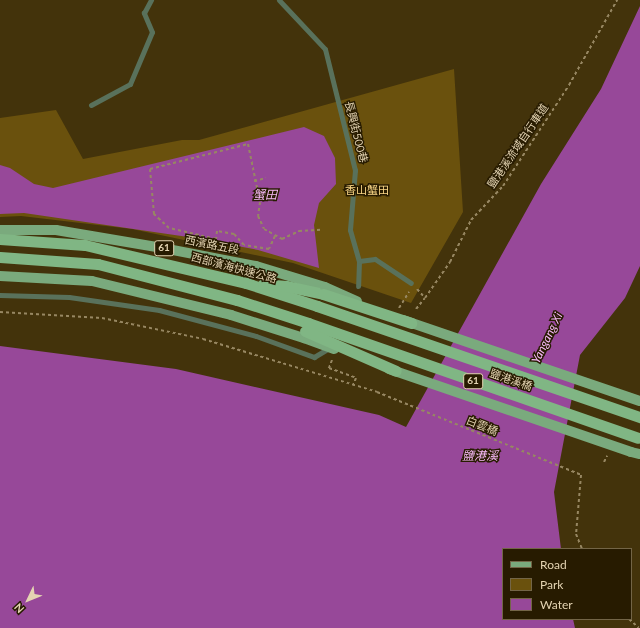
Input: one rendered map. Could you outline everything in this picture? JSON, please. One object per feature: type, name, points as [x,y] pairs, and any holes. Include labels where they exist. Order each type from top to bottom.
[{"type":"highway","name":"西部濱海快速公路","points":[[0,239],[85,245],[246,283],[317,306]]},
{"type":"highway","name":"61","points":[[0,257],[98,264],[237,300],[306,331]]},
{"type":"highway","points":[[246,283],[324,291],[411,323]]},
{"type":"highway","name":"鹽港溪橋","points":[[317,306],[640,417]]},
{"type":"highway","points":[[306,331],[396,371]]},
{"type":"highway","name":"鹽港溪橋","points":[[306,331],[639,438]]},
{"type":"main road","name":"西濱路五段","points":[[0,230],[56,230],[157,247],[256,266],[324,291]]},
{"type":"main road","name":"61","points":[[0,276],[99,283],[306,331]]},
{"type":"main road","name":"鹽港溪橋","points":[[411,323],[640,401]]},
{"type":"main road","name":"61","points":[[396,371],[635,453]]},
{"type":"lane","points":[[91,105],[130,84],[152,32],[144,14],[150,0]]},
{"type":"lane","name":"長興街500巷","points":[[279,0],[325,49],[355,170],[350,230],[359,261],[358,286]]},
{"type":"lane","points":[[359,261],[375,259],[411,283]]},
{"type":"lane","points":[[0,295],[69,297],[159,310],[256,336],[314,357],[340,341]]},
{"type":"path","name":"鹽港溪流域自行車道","points":[[416,309],[450,262],[471,220],[503,186],[565,91],[617,0]]},
{"type":"path","points":[[275,236],[269,249],[244,245],[234,234],[217,231],[216,238],[169,228],[154,214],[150,169],[248,144],[255,171],[252,172],[260,202],[258,216],[264,229],[282,239],[299,231],[321,230]]},
{"type":"path","points":[[254,181],[266,178]]},
{"type":"path","points":[[411,283],[424,298]]},
{"type":"path","name":"白雲橋","points":[[0,312],[102,318],[203,339],[377,392],[581,475],[576,534],[582,548]]},
{"type":"path","points":[[630,620],[639,628]]},
{"type":"green space","name":"香山蟹田","points":[[454,69],[463,212],[411,303],[293,263],[132,229],[21,216],[0,217],[0,118],[56,110],[83,159],[182,140],[199,140]]},
{"type":"water","points":[[640,6],[640,266],[625,298],[580,355],[554,492],[561,548],[502,548],[502,620],[573,620],[575,628],[0,628],[0,346],[176,369],[379,415],[406,427],[541,184],[601,89]]},
{"type":"water","name":"蟹田","points":[[304,127],[324,136],[335,158],[336,184],[319,203],[314,225],[319,268],[258,250],[195,238],[24,213],[0,214],[0,165],[10,168],[34,184],[53,188]]},
{"type":"water label","name":"Yangang Xi","points":[[547,338]]},
{"type":"water label","name":"鹽港溪","points":[[480,456]]}]
